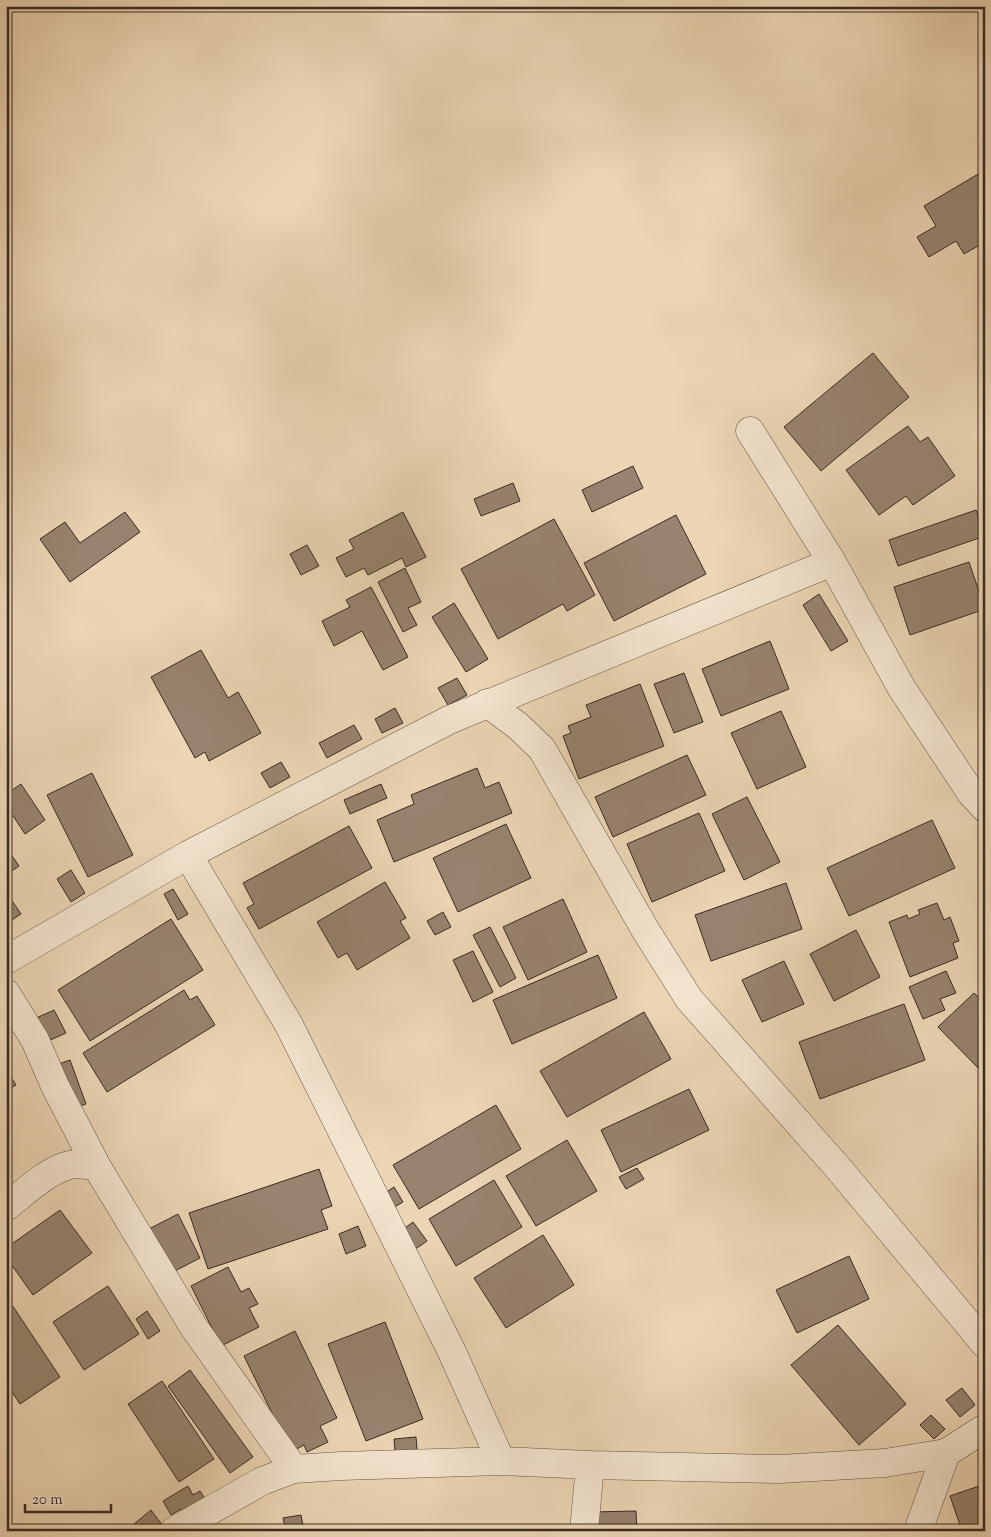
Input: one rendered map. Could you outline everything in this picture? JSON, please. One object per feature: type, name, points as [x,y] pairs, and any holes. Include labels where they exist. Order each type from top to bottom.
[{"type":"street","points":[[750,431],[832,562],[901,687],[972,793],[985,808]]},
{"type":"street","points":[[6,960],[188,855],[449,720],[832,562]]},
{"type":"street","points":[[487,703],[518,726],[542,749],[646,931],[688,999],[839,1169],[985,1344]]},
{"type":"street","points":[[188,855],[289,1025],[452,1352],[500,1461]]},
{"type":"street","points":[[6,993],[35,1040],[55,1086],[97,1168],[194,1326],[294,1470]]},
{"type":"street","points":[[6,1207],[66,1165],[80,1164],[97,1168]]},
{"type":"street","points":[[174,1531],[262,1481],[294,1470],[341,1466],[500,1461],[590,1466],[779,1469],[885,1463],[946,1453],[985,1428]]},
{"type":"street","points":[[918,1531],[946,1453]]},
{"type":"street","points":[[584,1531],[590,1466]]},
{"type":"building","points":[[985,170],[985,242],[964,254],[956,241],[929,257],[917,237],[936,226],[924,206]]},
{"type":"building","points":[[873,353],[909,397],[821,471],[784,427]]},
{"type":"building","points":[[908,426],[920,442],[928,437],[955,476],[913,505],[906,496],[879,515],[846,470]]},
{"type":"building","points":[[633,466],[643,488],[592,512],[582,490]]},
{"type":"building","points":[[513,483],[520,501],[481,516],[474,499]]},
{"type":"building","points":[[976,510],[985,536],[898,566],[889,540]]},
{"type":"building","points":[[125,512],[140,532],[70,582],[40,539],[65,522],[80,543]]},
{"type":"building","points":[[403,512],[426,557],[406,567],[402,558],[368,575],[364,568],[346,577],[336,558],[354,549],[349,540]]},
{"type":"building","points":[[676,515],[706,574],[614,621],[584,563]]},
{"type":"building","points":[[554,519],[595,595],[567,611],[563,604],[498,639],[461,569]]},
{"type":"building","points":[[307,545],[319,566],[301,575],[290,554]]},
{"type":"building","points":[[969,562],[985,609],[910,635],[894,587]]},
{"type":"building","points":[[405,568],[421,602],[408,608],[417,625],[403,632],[378,582]]},
{"type":"building","points":[[371,587],[408,657],[383,670],[362,631],[334,646],[322,621],[350,607],[346,600]]},
{"type":"building","points":[[819,594],[848,641],[831,651],[803,605]]},
{"type":"building","points":[[454,603],[488,659],[466,672],[432,617]]},
{"type":"building","points":[[770,641],[789,689],[721,716],[702,669]]},
{"type":"building","points":[[201,650],[228,698],[238,692],[261,733],[209,761],[205,752],[195,758],[151,677]]},
{"type":"building","points":[[684,673],[703,722],[674,733],[654,684]]},
{"type":"building","points":[[457,678],[467,695],[448,705],[438,688]]},
{"type":"building","points":[[640,684],[664,746],[579,779],[563,736],[571,733],[568,726],[591,717],[586,705]]},
{"type":"building","points":[[395,708],[403,723],[382,733],[375,719]]},
{"type":"building","points":[[781,711],[806,767],[757,789],[731,733]]},
{"type":"building","points":[[354,725],[362,739],[327,758],[319,743]]},
{"type":"building","points":[[687,755],[706,795],[613,837],[595,797]]},
{"type":"building","points":[[281,762],[290,777],[270,788],[261,773]]},
{"type":"building","points":[[477,768],[485,788],[499,782],[512,813],[394,862],[377,820],[414,804],[411,795]]},
{"type":"building","points":[[92,773],[133,855],[88,877],[47,795]]},
{"type":"building","points":[[21,784],[45,820],[25,834],[6,805],[6,794]]},
{"type":"building","points":[[381,784],[387,798],[350,814],[344,800]]},
{"type":"building","points":[[747,797],[780,862],[744,880],[712,814]]},
{"type":"building","points":[[699,813],[725,871],[652,902],[627,844]]},
{"type":"building","points":[[932,820],[955,868],[849,916],[827,868]]},
{"type":"building","points":[[506,824],[531,878],[458,912],[433,858]]},
{"type":"building","points":[[349,826],[372,868],[259,929],[247,908],[254,904],[243,883]]},
{"type":"building","points":[[6,847],[19,866],[6,875]]},
{"type":"building","points":[[71,870],[85,893],[71,902],[57,879]]},
{"type":"building","points":[[385,882],[406,918],[400,921],[410,938],[357,970],[347,953],[338,958],[317,922]]},
{"type":"building","points":[[786,883],[802,929],[711,961],[695,915]]},
{"type":"building","points":[[173,889],[188,914],[178,920],[164,894]]},
{"type":"building","points":[[6,892],[21,914],[6,924]]},
{"type":"building","points":[[563,899],[587,952],[528,980],[503,927]]},
{"type":"building","points":[[937,903],[944,920],[950,917],[959,941],[953,943],[958,958],[910,977],[889,922],[907,915],[908,919],[920,914],[918,910]]},
{"type":"building","points":[[443,912],[451,927],[435,935],[427,921]]},
{"type":"building","points":[[171,919],[203,970],[90,1041],[58,990]]},
{"type":"building","points":[[490,927],[516,978],[500,987],[473,935]]},
{"type":"building","points":[[856,930],[880,977],[834,1001],[810,954]]},
{"type":"building","points":[[473,951],[493,992],[473,1002],[453,960]]},
{"type":"building","points":[[598,955],[617,998],[512,1044],[493,1000]]},
{"type":"building","points":[[784,961],[804,1004],[762,1022],[742,980]]},
{"type":"building","points":[[946,971],[956,993],[940,999],[945,1010],[923,1019],[909,987]]},
{"type":"building","points":[[184,990],[190,1000],[197,996],[215,1025],[107,1092],[83,1053]]},
{"type":"building","points":[[974,993],[985,1004],[985,1075],[938,1027]]},
{"type":"building","points":[[904,1004],[925,1060],[820,1099],[799,1042]]},
{"type":"building","points":[[54,1010],[66,1033],[46,1042],[34,1019]]},
{"type":"building","points":[[644,1012],[671,1059],[567,1117],[540,1071]]},
{"type":"building","points":[[70,1060],[86,1104],[71,1109],[56,1065]]},
{"type":"building","points":[[6,1069],[16,1085],[6,1091]]},
{"type":"building","points":[[689,1089],[709,1130],[621,1172],[601,1130]]},
{"type":"building","points":[[496,1105],[521,1149],[419,1209],[393,1165]]},
{"type":"building","points":[[567,1140],[597,1191],[536,1226],[506,1176]]},
{"type":"building","points":[[637,1168],[644,1179],[626,1189],[619,1177]]},
{"type":"building","points":[[319,1169],[332,1206],[321,1210],[328,1229],[208,1269],[189,1213]]},
{"type":"building","points":[[494,1180],[522,1227],[456,1266],[429,1219]]},
{"type":"building","points":[[394,1187],[403,1202],[391,1209],[382,1195]]},
{"type":"building","points":[[60,1210],[92,1253],[33,1295],[6,1257],[6,1248]]},
{"type":"building","points":[[178,1214],[200,1258],[171,1273],[149,1229]]},
{"type":"building","points":[[413,1222],[427,1241],[414,1250],[401,1231]]},
{"type":"building","points":[[358,1226],[366,1246],[346,1254],[339,1234]]},
{"type":"building","points":[[543,1235],[574,1285],[506,1328],[474,1278]]},
{"type":"building","points":[[849,1256],[869,1299],[797,1333],[776,1290]]},
{"type":"building","points":[[228,1267],[241,1292],[249,1288],[258,1304],[249,1308],[259,1327],[221,1346],[191,1286]]},
{"type":"building","points":[[108,1286],[139,1334],[84,1370],[53,1322]]},
{"type":"building","points":[[6,1296],[60,1377],[20,1404],[6,1383]]},
{"type":"building","points":[[147,1311],[160,1331],[148,1339],[136,1319]]},
{"type":"building","points":[[385,1322],[423,1419],[366,1441],[328,1344]]},
{"type":"building","points":[[838,1325],[906,1404],[859,1445],[791,1365]]},
{"type":"building","points":[[295,1331],[337,1418],[320,1426],[328,1442],[307,1452],[304,1445],[291,1452],[244,1356]]},
{"type":"building","points":[[190,1370],[253,1457],[230,1473],[168,1386]]},
{"type":"building","points":[[162,1381],[214,1459],[179,1482],[128,1404]]},
{"type":"building","points":[[962,1388],[975,1405],[960,1417],[946,1400]]},
{"type":"building","points":[[931,1415],[945,1429],[934,1439],[920,1425]]},
{"type":"building","points":[[416,1437],[418,1461],[396,1462],[394,1439]]},
{"type":"building","points":[[985,1484],[985,1531],[962,1531],[950,1496]]},
{"type":"building","points":[[188,1486],[193,1495],[200,1491],[207,1502],[184,1516],[181,1509],[171,1515],[163,1501]]},
{"type":"building","points":[[151,1510],[163,1526],[157,1531],[139,1531],[134,1524]]},
{"type":"building","points":[[636,1511],[637,1531],[591,1531],[591,1512]]},
{"type":"building","points":[[301,1515],[304,1531],[286,1531],[283,1518]]}]
